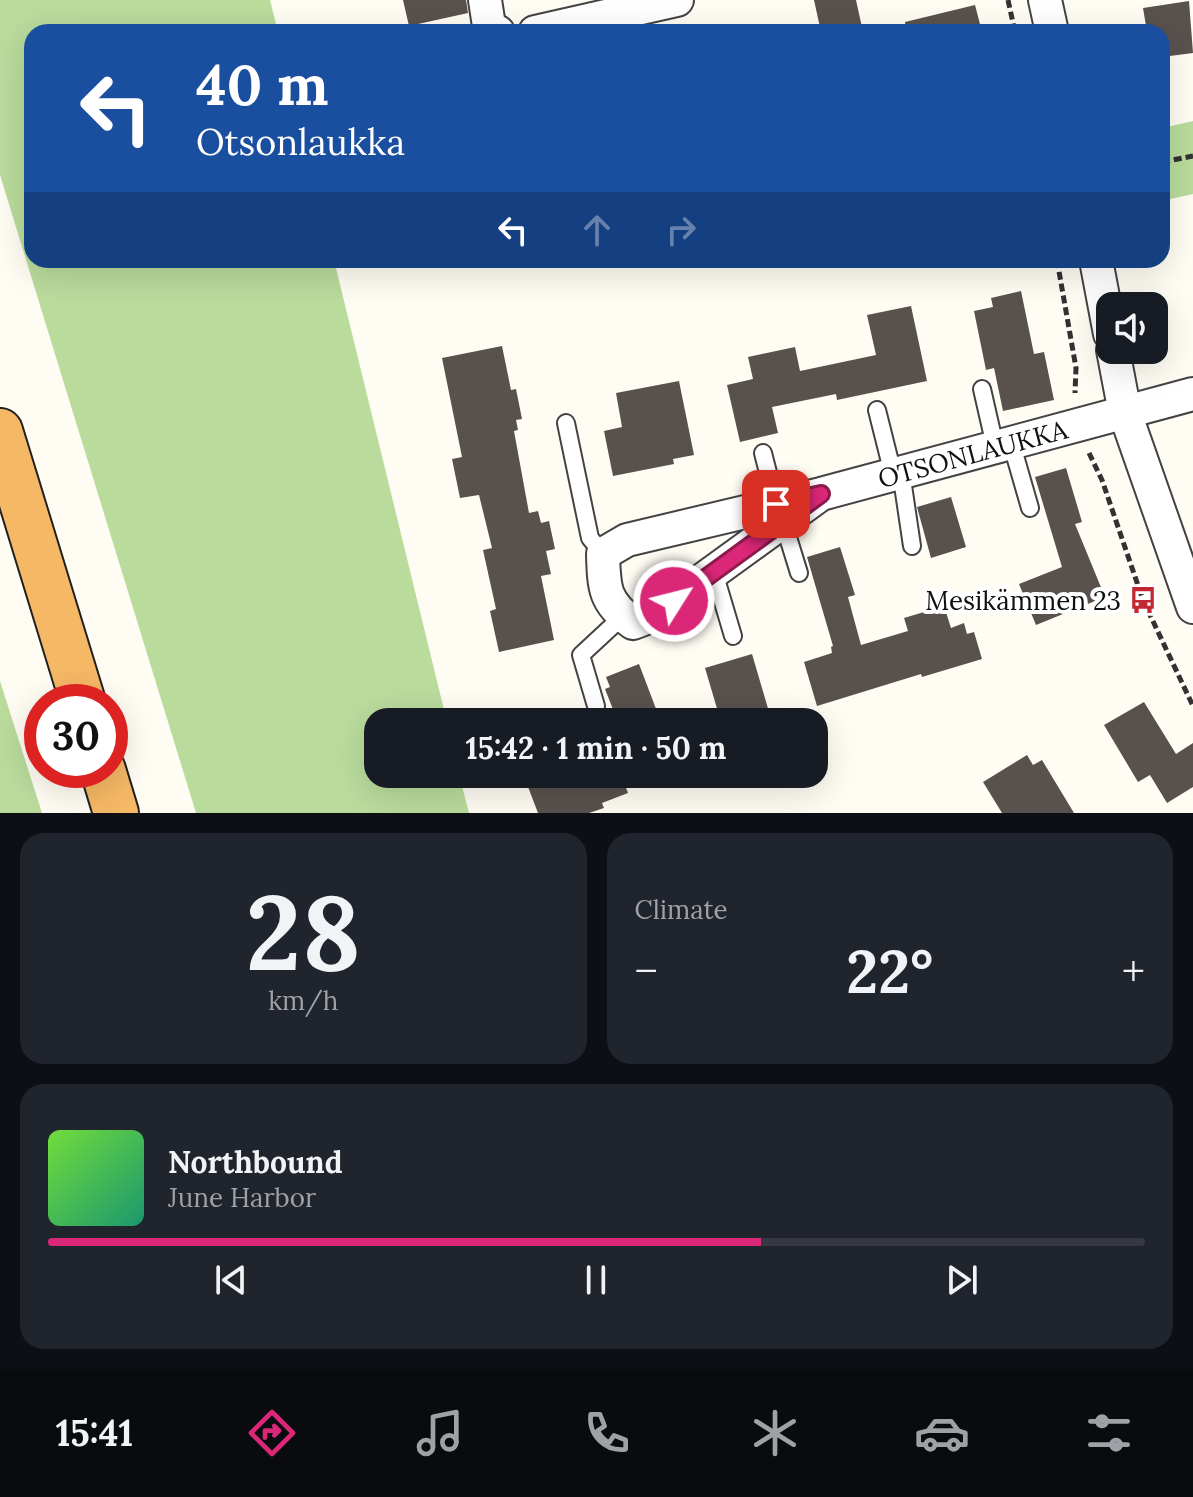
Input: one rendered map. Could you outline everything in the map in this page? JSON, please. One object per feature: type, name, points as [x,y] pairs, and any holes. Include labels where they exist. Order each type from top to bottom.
[{"type":"highway","points":[[0,431],[77,684]]},
{"type":"highway","points":[[108,788],[116,813]]},
{"type":"street","points":[[485,0],[489,24]]},
{"type":"street","points":[[570,24],[677,0]]},
{"type":"street","points":[[1045,0],[1050,24]]},
{"type":"street","points":[[1098,268],[1102,292]]},
{"type":"street","points":[[1116,364],[1125,413],[1193,607]]},
{"type":"street","name":"OTSONLAUKKA","points":[[603,554],[627,540],[780,513],[821,494],[1193,394]]},
{"type":"street","name":"OTSONLAUKKA","points":[[623,616],[633,623],[654,615],[714,572],[780,513]]},
{"type":"street","points":[[603,554],[604,580],[614,609],[623,616]]},
{"type":"lane","points":[[982,389],[1030,508]]},
{"type":"lane","points":[[877,410],[897,473],[912,546]]},
{"type":"lane","points":[[566,423],[590,538],[603,554]]},
{"type":"lane","points":[[763,453],[799,573]]},
{"type":"lane","points":[[714,572],[733,636]]},
{"type":"lane","points":[[596,706],[581,655],[623,616]]},
{"type":"path","points":[[1008,0],[1013,24]]},
{"type":"path","points":[[1170,160],[1193,156]]},
{"type":"path","points":[[1058,268],[1076,368],[1075,409],[1082,438],[1102,480],[1143,600],[1193,706]]},
{"type":"green space","points":[[0,0],[270,0],[276,24],[24,24],[24,253],[0,175]]},
{"type":"green space","points":[[1193,121],[1193,194],[1170,199],[1170,126]]},
{"type":"green space","points":[[29,268],[336,268],[444,708],[364,708],[364,788],[463,788],[469,813],[196,813]]},
{"type":"green space","points":[[0,681],[24,756],[24,788],[34,788],[42,813],[0,813]]},
{"type":"building","points":[[403,0],[466,0],[468,13],[409,24]]},
{"type":"building","points":[[814,0],[856,0],[861,24],[819,24]]},
{"type":"building","points":[[1189,1],[1193,53],[1170,56],[1170,24],[1146,24],[1143,8]]},
{"type":"building","points":[[975,5],[980,24],[905,24]]},
{"type":"building","points":[[1021,291],[1034,354],[1044,352],[1054,400],[1003,411],[994,368],[986,370],[974,311],[993,307],[991,298]]},
{"type":"building","points":[[911,306],[927,381],[837,400],[836,394],[772,407],[778,433],[740,442],[727,385],[753,379],[748,357],[795,347],[800,371],[876,355],[867,315]]},
{"type":"building","points":[[502,346],[511,390],[516,389],[522,419],[516,420],[518,430],[514,431],[529,513],[538,511],[541,523],[549,521],[555,549],[546,551],[551,574],[541,576],[554,640],[499,652],[490,611],[496,609],[483,550],[492,548],[479,495],[460,498],[452,459],[462,457],[442,358]]},
{"type":"building","points":[[679,381],[694,455],[673,459],[674,464],[613,476],[604,431],[622,427],[616,393]]},
{"type":"building","points":[[1066,468],[1082,522],[1075,524],[1105,597],[1036,625],[1019,584],[1062,567],[1035,477]]},
{"type":"building","points":[[951,497],[966,547],[931,558],[917,507]]},
{"type":"building","points":[[840,547],[855,595],[848,597],[861,645],[908,631],[904,618],[944,606],[951,628],[964,623],[967,634],[974,632],[982,659],[817,706],[804,662],[832,653],[833,646],[807,557]]},
{"type":"building","points":[[752,654],[768,708],[717,708],[705,668]]},
{"type":"building","points":[[639,664],[656,708],[612,708],[605,689],[610,687],[606,677]]},
{"type":"building","points":[[1144,702],[1176,754],[1193,743],[1193,787],[1167,803],[1150,775],[1138,782],[1104,725]]},
{"type":"building","points":[[1027,755],[1033,765],[1042,760],[1074,813],[1002,813],[983,782]]},
{"type":"building","points":[[528,788],[626,788],[628,793],[602,803],[604,808],[589,813],[538,813]]},
{"type":"place","name":"Mesikämmen 23","points":[[1143,600]]},
{"type":"route","points":[[674,601],[821,494],[776,504]]}]
